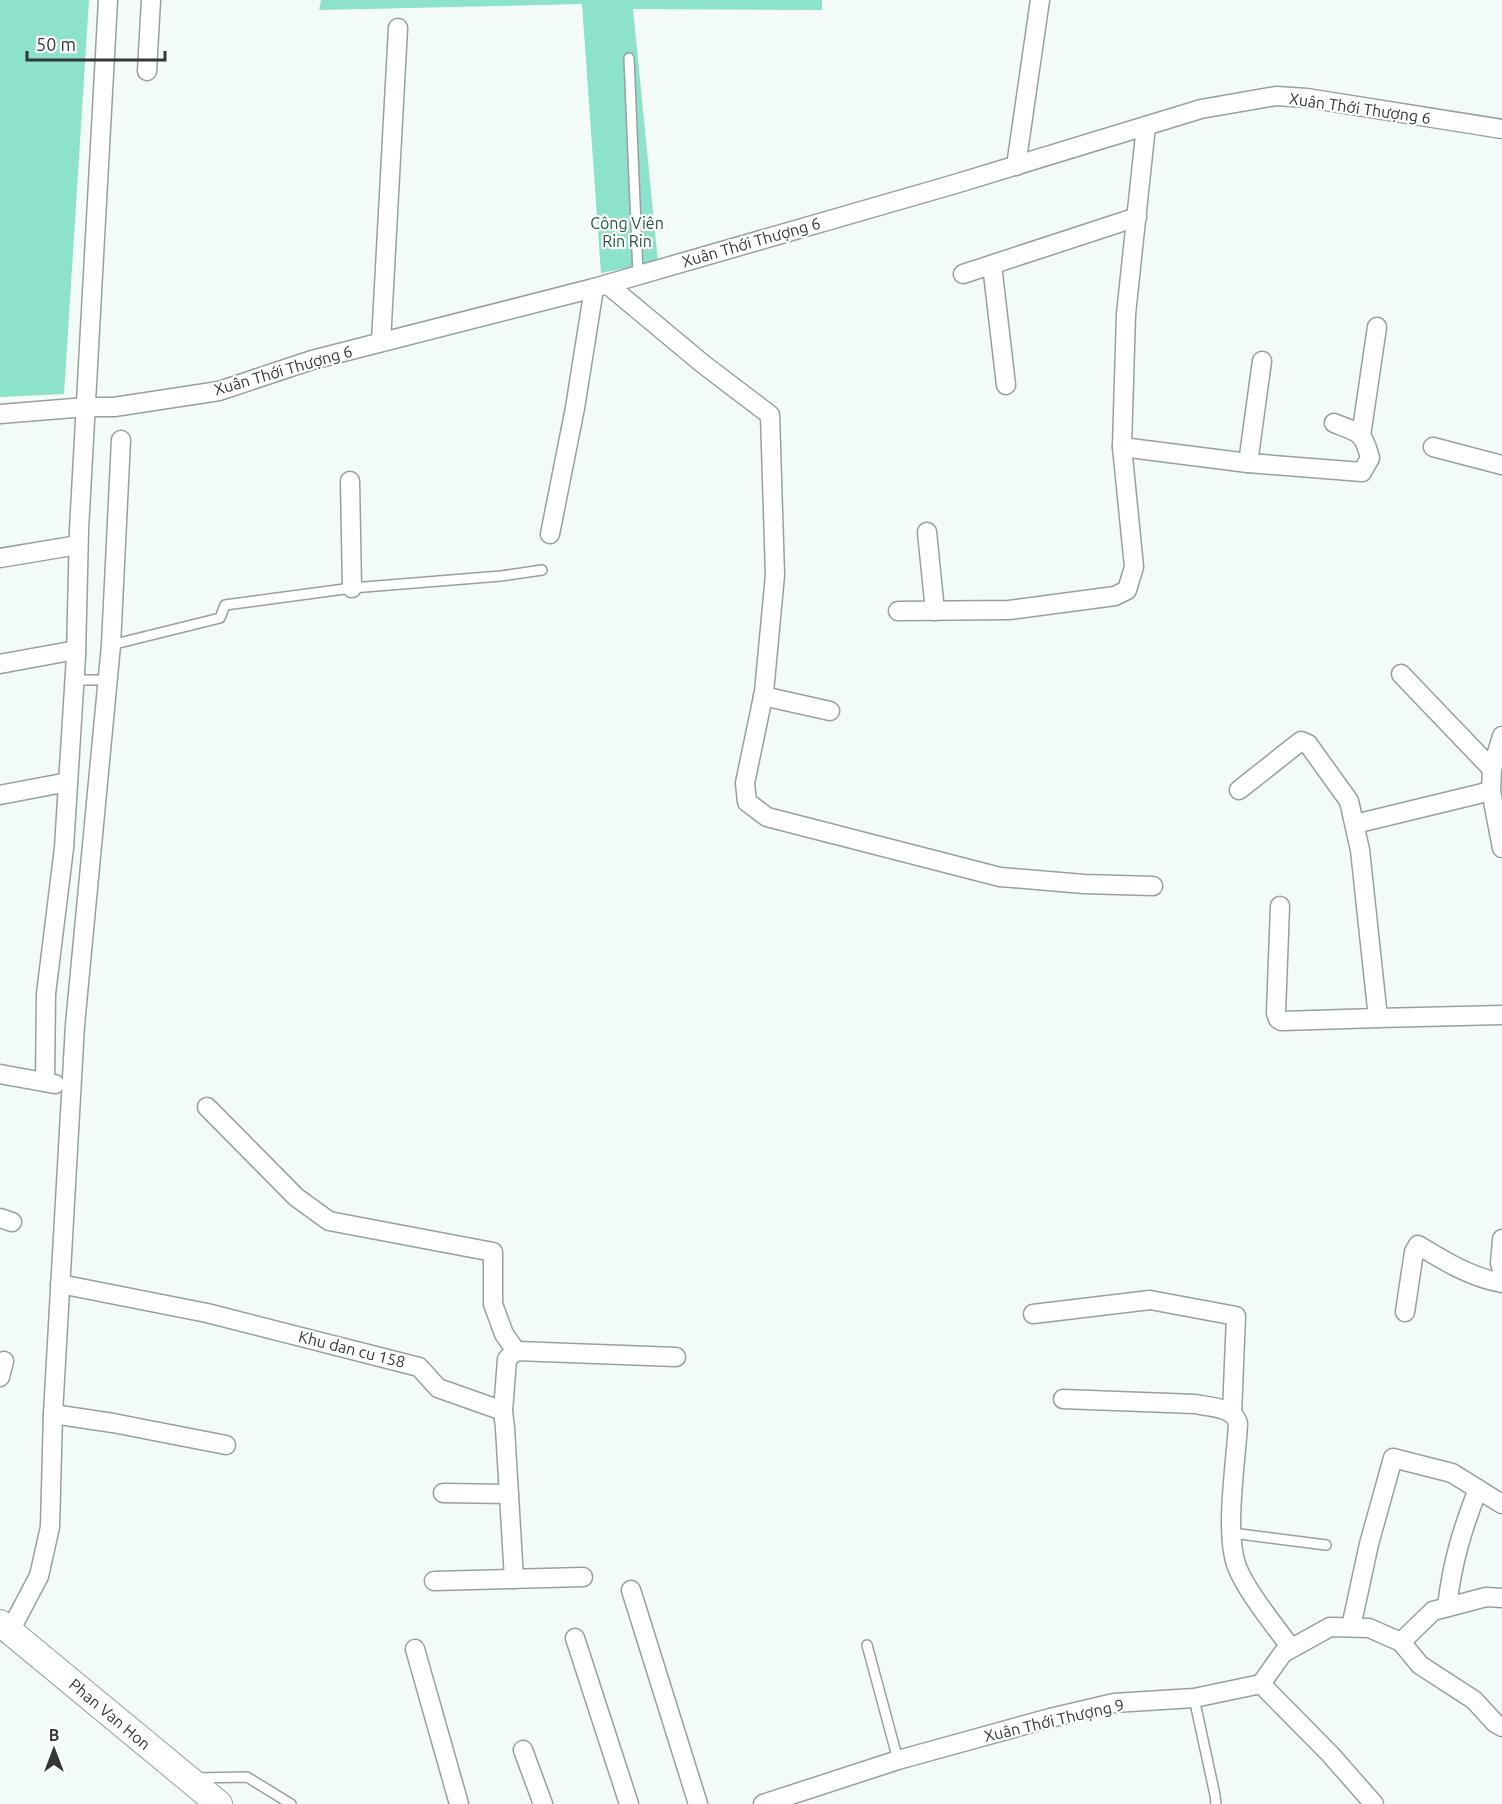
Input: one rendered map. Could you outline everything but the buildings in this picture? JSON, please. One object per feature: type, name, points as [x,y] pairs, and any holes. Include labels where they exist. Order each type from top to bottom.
[{"type":"main road","name":"Phan Van Hon","points":[[5,1627],[219,1804]]},
{"type":"street","points":[[45,1082],[46,994],[64,848],[76,650],[78,545],[108,0]]},
{"type":"street","points":[[147,71],[151,0]]},
{"type":"street","points":[[1016,166],[1040,0]]},
{"type":"street","points":[[381,342],[398,28]]},
{"type":"street","name":"Xuân Thới Thượng 6","points":[[0,414],[114,407],[219,391],[312,360],[601,286],[1016,166],[1201,109],[1276,96],[1307,98],[1502,129]]},
{"type":"street","points":[[898,611],[1009,610],[1115,596],[1127,590],[1134,567],[1122,447],[1126,314],[1146,126]]},
{"type":"street","points":[[963,274],[1137,217]]},
{"type":"street","points":[[992,265],[1006,385]]},
{"type":"street","points":[[550,534],[601,286],[770,415],[775,575],[763,696],[745,783],[747,802],[767,817],[1000,877],[1084,884],[1153,886]]},
{"type":"street","points":[[1361,436],[1377,327]]},
{"type":"street","points":[[1248,463],[1262,361]]},
{"type":"street","points":[[1122,447],[1248,463],[1362,472],[1370,458],[1365,440],[1358,432],[1334,423]]},
{"type":"street","points":[[5,1627],[39,1576],[50,1527],[53,1414],[75,1025],[111,645],[121,440]]},
{"type":"street","points":[[1433,447],[1502,465]]},
{"type":"street","points":[[350,481],[352,588]]},
{"type":"street","points":[[927,532],[935,611]]},
{"type":"street","points":[[0,558],[78,545]]},
{"type":"street","points":[[0,664],[76,650]]},
{"type":"street","points":[[1401,674],[1492,769]]},
{"type":"street","points":[[763,696],[830,711]]},
{"type":"street","points":[[1502,736],[1492,769],[1491,791],[1502,848]]},
{"type":"street","points":[[1239,789],[1301,741],[1308,744],[1349,801],[1360,850],[1378,1018]]},
{"type":"street","points":[[0,795],[68,782]]},
{"type":"street","points":[[1355,824],[1491,791]]},
{"type":"street","points":[[1280,906],[1276,1013],[1281,1022],[1502,1015]]},
{"type":"street","points":[[0,1074],[72,1087]]},
{"type":"street","points":[[207,1107],[296,1197],[329,1221],[493,1252],[493,1304],[504,1334],[516,1351]]},
{"type":"street","points":[[1502,1239],[1500,1263],[1502,1270]]},
{"type":"street","points":[[1405,1312],[1414,1252],[1418,1245],[1480,1279],[1502,1283]]},
{"type":"street","name":"Khu dan cu 158","points":[[60,1284],[207,1313],[419,1367],[438,1388],[503,1411]]},
{"type":"street","points":[[1033,1314],[1150,1300],[1236,1316],[1232,1413]]},
{"type":"street","points":[[514,1579],[506,1428],[503,1411],[507,1359],[516,1351],[676,1357]]},
{"type":"street","points":[[1063,1399],[1195,1404],[1232,1413],[1237,1418],[1232,1550],[1238,1569],[1291,1648]]},
{"type":"street","points":[[53,1414],[226,1445]]},
{"type":"street","points":[[1351,1627],[1369,1544],[1393,1458],[1452,1473],[1502,1504]]},
{"type":"street","points":[[1447,1607],[1450,1580],[1460,1535],[1478,1489]]},
{"type":"street","points":[[443,1493],[509,1494]]},
{"type":"street","points":[[434,1581],[583,1577]]},
{"type":"street","points":[[631,1590],[698,1804]]},
{"type":"street","points":[[1401,1642],[1433,1611],[1486,1597],[1502,1598]]},
{"type":"street","points":[[1374,1804],[1330,1754],[1261,1684],[1283,1653],[1291,1648],[1330,1627],[1369,1628],[1401,1642],[1420,1665],[1474,1700],[1495,1723],[1502,1727]]},
{"type":"street","points":[[575,1638],[629,1804]]},
{"type":"street","points":[[415,1649],[459,1804]]},
{"type":"street","name":"Xuân Thới Thượng 9","points":[[763,1804],[898,1760],[1050,1718],[1114,1704],[1194,1698],[1261,1684]]},
{"type":"street","points":[[523,1750],[543,1804]]},
{"type":"lane","points":[[629,58],[638,274]]},
{"type":"lane","points":[[111,645],[220,618],[225,605],[352,588],[501,576],[542,570]]},
{"type":"lane","points":[[74,680],[107,680]]},
{"type":"lane","points":[[1232,1533],[1326,1545]]},
{"type":"lane","points":[[867,1645],[898,1760]]},
{"type":"lane","points":[[1194,1698],[1216,1804]]},
{"type":"lane","points":[[188,1778],[247,1777],[291,1804]]},
{"type":"green space","points":[[0,0],[89,0],[64,394],[0,397]]},
{"type":"green space","name":"Công Viên Rin Rin","points":[[321,0],[822,0],[822,10],[633,9],[658,262],[601,273],[582,4],[319,10]]}]
